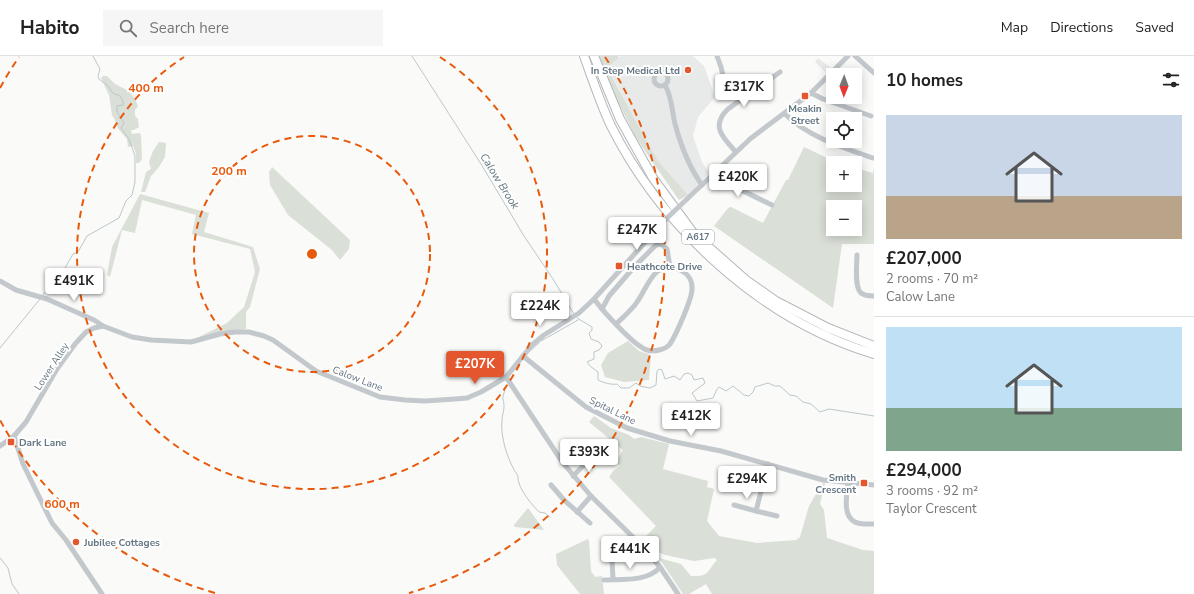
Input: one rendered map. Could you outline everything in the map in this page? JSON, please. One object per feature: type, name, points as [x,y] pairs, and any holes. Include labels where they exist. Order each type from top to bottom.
[{"type":"highway","name":"A617","points":[[584,56],[610,123],[631,162],[658,202],[688,235],[716,263],[762,298],[824,335],[874,354]]},
{"type":"highway","name":"A617","points":[[594,56],[620,119],[654,178],[694,234],[746,280],[776,301],[828,328],[874,346]]},
{"type":"street","points":[[717,56],[725,73],[724,80]]},
{"type":"street","name":"Calow Lane","points":[[0,281],[16,290],[47,300],[94,320],[103,326],[140,339],[191,342],[235,332],[249,332],[264,336],[284,348],[300,361],[316,371],[336,378],[368,393],[398,399],[430,401],[467,398],[481,392],[506,377],[532,345],[544,335],[579,313],[594,299],[666,219],[736,152],[750,139],[811,93],[848,56]]},
{"type":"street","points":[[855,56],[871,73]]},
{"type":"street","points":[[736,152],[725,140],[720,131],[720,119],[728,109],[777,73]]},
{"type":"street","points":[[665,85],[669,92],[675,126],[685,155],[702,185]]},
{"type":"street","points":[[811,93],[823,99],[871,116]]},
{"type":"street","points":[[785,114],[793,121],[828,142],[873,158]]},
{"type":"street","points":[[712,176],[772,205]]},
{"type":"street","points":[[602,309],[609,296],[656,244],[661,244],[667,249],[670,267]]},
{"type":"street","points":[[857,255],[859,262],[857,282],[858,290],[864,295],[874,296]]},
{"type":"street","points":[[594,299],[616,324],[640,346],[648,350],[663,349],[670,344],[678,328],[692,291],[690,280],[685,272],[678,268],[670,267],[657,272],[636,304],[616,324]]},
{"type":"street","name":"Lower Alley","points":[[0,446],[14,436],[26,422],[57,369],[94,320]]},
{"type":"street","points":[[86,332],[103,326]]},
{"type":"street","name":"Spital Lane","points":[[523,356],[586,407],[627,428],[670,441],[721,451],[823,480],[874,485]]},
{"type":"street","points":[[506,377],[563,463],[591,496],[642,546],[660,567],[678,594]]},
{"type":"street","points":[[14,436],[23,464],[52,523],[66,540],[102,594]]},
{"type":"street","points":[[574,476],[592,457]]},
{"type":"street","points":[[756,511],[768,464]]},
{"type":"street","points":[[848,483],[847,514],[850,519],[856,523],[874,524]]},
{"type":"street","points":[[552,485],[564,500],[590,523]]},
{"type":"street","points":[[577,512],[591,496]]},
{"type":"street","points":[[734,505],[777,516]]},
{"type":"street","points":[[612,560],[613,579]]},
{"type":"street","points":[[604,580],[640,578],[656,573],[660,567]]},
{"type":"shaded area","points":[[596,56],[619,57],[607,68],[658,161],[688,195],[679,200],[636,138]]},
{"type":"shaded area","points":[[620,56],[693,56],[704,66],[715,97],[698,117],[693,136],[702,162],[709,173],[688,195],[658,161],[607,67]]},
{"type":"shaded area","points":[[818,58],[831,68],[826,68],[826,73],[815,62]]},
{"type":"shaded area","points":[[103,76],[107,76],[115,84],[129,91],[138,106],[135,110],[135,116],[138,119],[139,127],[131,130],[132,134],[140,133],[141,136],[142,159],[139,163],[136,163],[136,154],[133,146],[128,147],[127,139],[117,127],[112,115],[109,95],[101,78]]},
{"type":"shaded area","points":[[159,142],[166,143],[165,157],[151,176],[145,192],[141,192],[146,172],[151,169],[149,162],[153,151]]},
{"type":"shaded area","points":[[804,147],[826,157],[826,192],[862,192],[862,170],[873,173],[874,167],[874,244],[842,244],[833,308],[714,226],[728,208],[731,207],[763,223],[786,180],[788,180]]},
{"type":"shaded area","points":[[272,167],[350,240],[349,249],[340,260],[332,250],[288,215],[270,185],[269,172]]},
{"type":"shaded area","points":[[140,194],[209,213],[204,232],[253,247],[260,269],[250,307],[246,312],[246,329],[197,338],[227,323],[244,307],[255,272],[250,249],[192,234],[196,215],[142,200],[135,233],[122,230],[110,277],[107,275],[112,247]]},
{"type":"shaded area","points":[[628,341],[639,351],[651,355],[649,380],[624,382],[605,377],[601,365],[608,353]]},
{"type":"shaded area","points":[[594,416],[611,428],[629,435],[634,439],[641,437],[669,444],[663,469],[708,481],[707,487],[714,489],[707,521],[719,536],[757,543],[796,540],[800,537],[809,506],[816,494],[820,494],[823,483],[825,483],[820,504],[824,510],[827,538],[863,550],[874,551],[874,594],[712,594],[706,584],[689,594],[683,594],[659,558],[681,564],[691,576],[705,574],[717,560],[715,558],[694,561],[665,555],[649,548],[642,540],[656,526],[609,477],[614,470],[620,466],[616,462],[623,450],[589,422]]},
{"type":"shaded area","points":[[528,508],[544,530],[515,527],[514,525]]},
{"type":"shaded area","points":[[588,539],[591,571],[595,577],[602,576],[604,594],[580,594],[557,565],[556,554]]},
{"type":"waterway","points":[[42,296],[65,268],[73,254],[78,252],[87,236],[119,218],[126,201],[132,195],[135,182],[135,156],[129,139],[121,128],[124,123],[117,109],[117,106],[123,105],[123,101],[119,95],[113,93],[107,85],[99,79],[98,76],[100,69],[93,56]]},
{"type":"waterway","name":"Calow Brook","points":[[412,56],[574,314]]},
{"type":"waterway","points":[[0,348],[40,299]]},
{"type":"waterway","points":[[577,318],[592,327],[592,330],[589,333],[591,339],[599,342],[602,346],[599,350],[594,352],[594,359],[587,362],[598,372],[598,380],[610,384],[617,384],[621,388],[629,388],[636,383],[640,386],[650,388],[656,385],[657,371],[659,369],[662,370],[665,379],[674,376],[680,380],[684,374],[688,373],[692,375],[694,380],[703,378],[705,383],[692,393],[697,401],[713,398],[719,387],[726,391],[733,386],[744,395],[749,396],[755,387],[768,383],[775,386],[780,386],[790,395],[796,396],[803,402],[811,404],[820,412],[829,409],[874,416]]},
{"type":"waterway","points":[[541,341],[578,320]]},
{"type":"waterway","points":[[529,352],[539,343]]},
{"type":"waterway","points":[[505,390],[503,398],[504,407],[502,434],[508,457],[518,476],[518,480],[525,495],[539,512],[545,513],[550,517]]},
{"type":"waterway","points":[[0,558],[8,568],[12,584],[19,594]]},
{"type":"place","name":"In Step Medical Ltd","points":[[688,70]]},
{"type":"place","name":"Meakin Street","points":[[805,96]]},
{"type":"place","name":"Heathcote Drive","points":[[619,266]]},
{"type":"place","name":"Dark Lane","points":[[11,442]]},
{"type":"place","name":"Smith Crescent","points":[[864,483]]},
{"type":"place","name":"Jubilee Cottages","points":[[76,542]]}]
